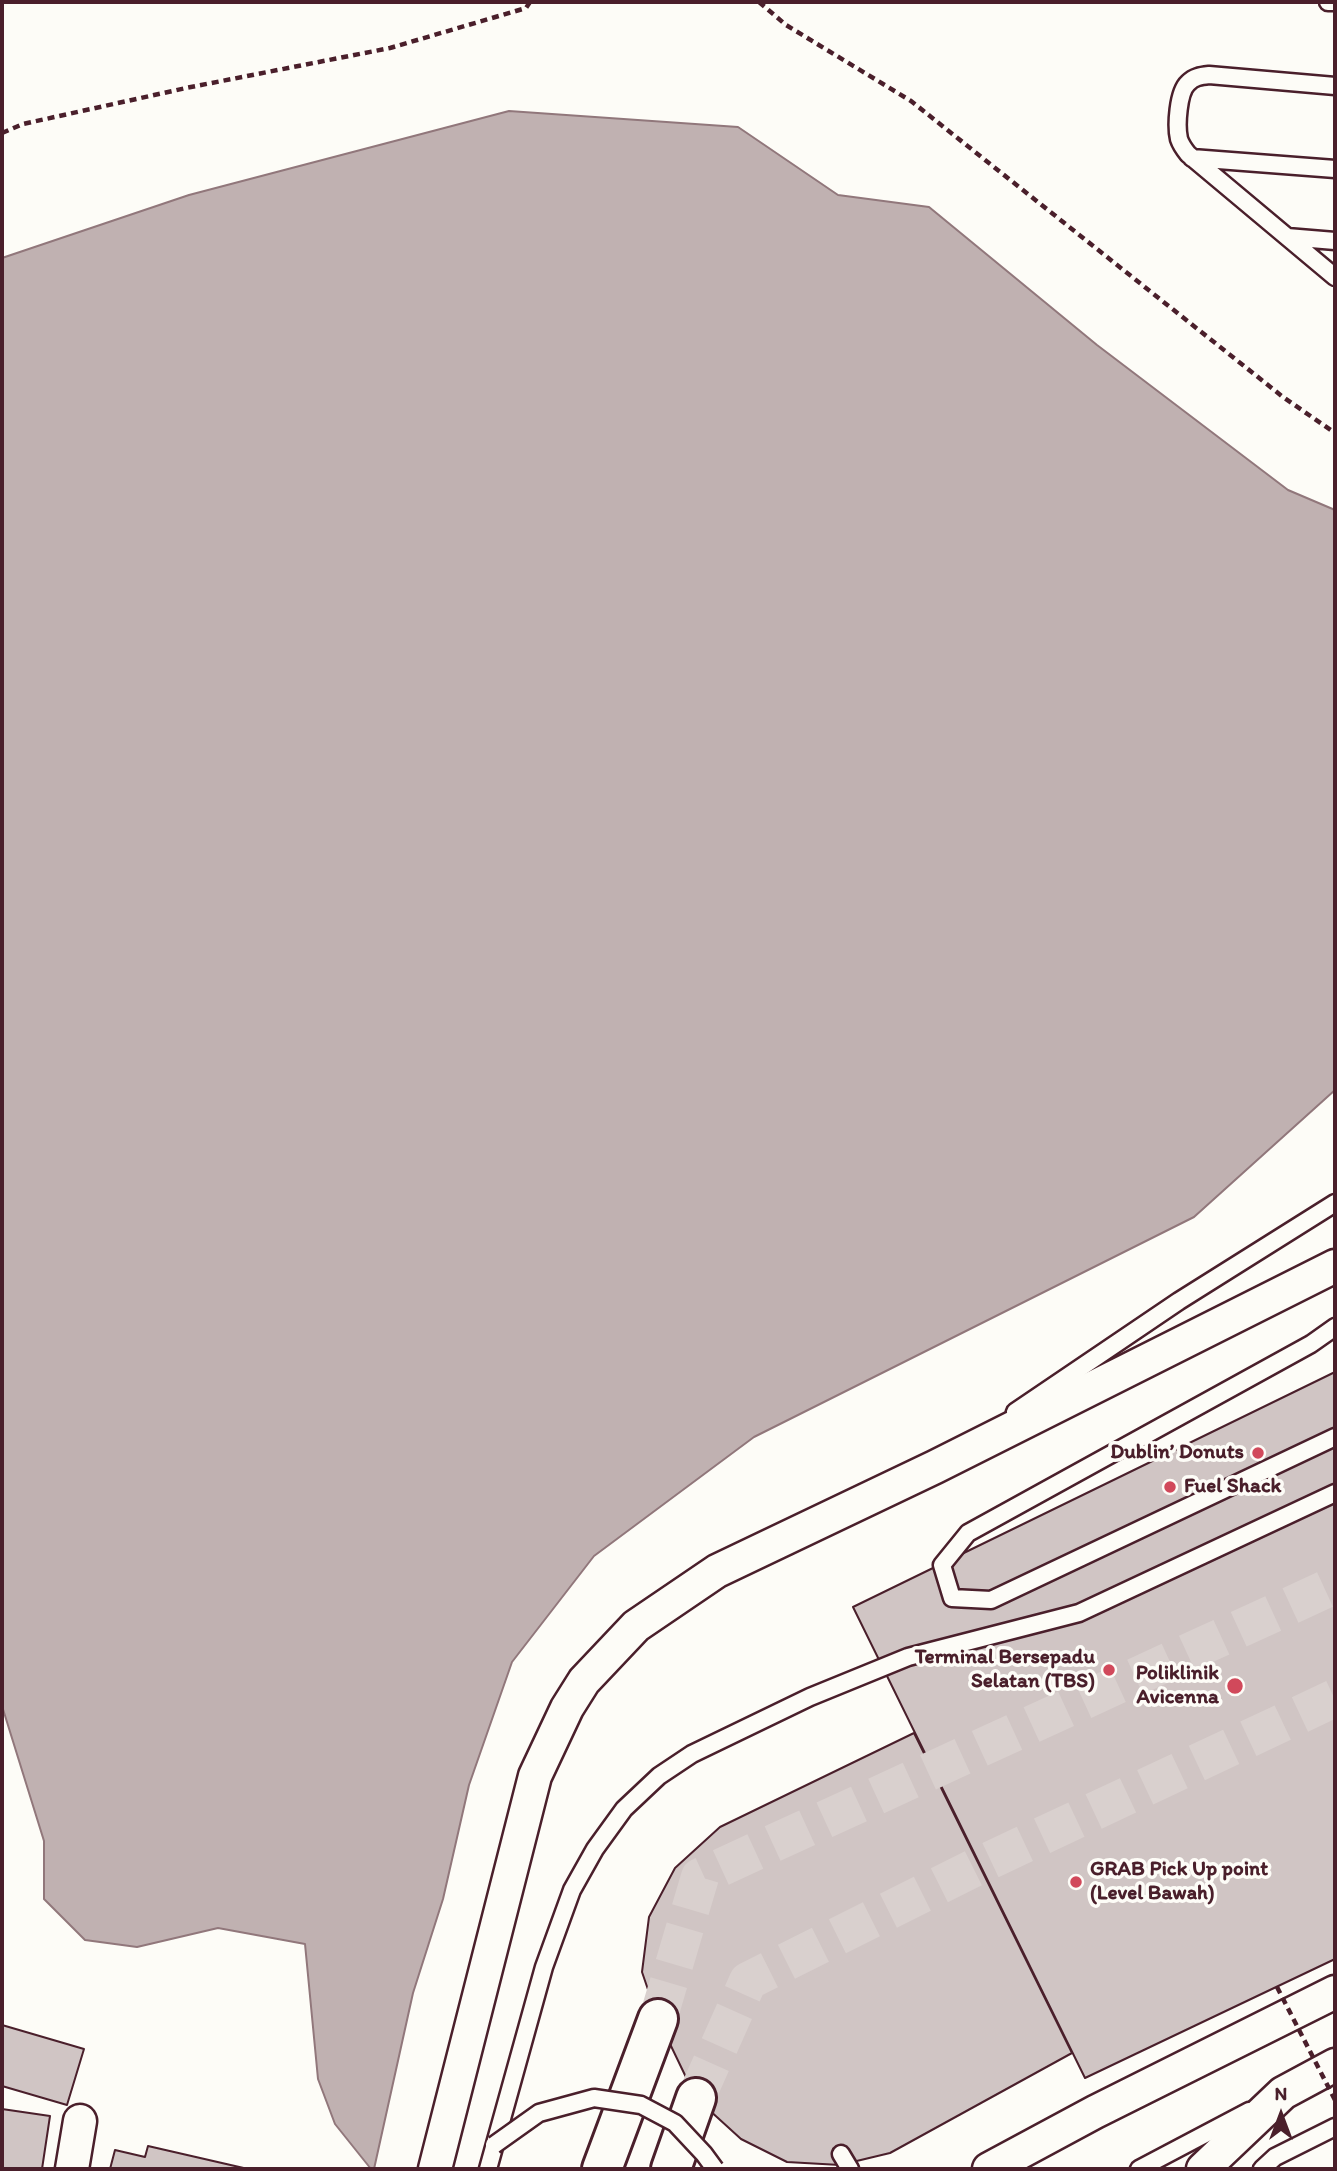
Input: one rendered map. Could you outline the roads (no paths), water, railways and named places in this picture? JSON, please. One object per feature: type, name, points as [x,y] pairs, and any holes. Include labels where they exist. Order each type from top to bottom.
[{"type":"street","points":[[435,2169],[535,1776],[566,1708],[584,1681],[636,1626],[718,1571],[935,1467],[1335,1266]]},
{"type":"street","points":[[989,2169],[1095,2112],[1335,1992]]},
{"type":"street","points":[[602,2169],[658,2019]]},
{"type":"street","points":[[1203,2169],[1283,2093],[1335,2065]]},
{"type":"street","points":[[671,2169],[696,2098]]},
{"type":"street","points":[[72,2169],[80,2121]]},
{"type":"lane","points":[[1328,2],[1335,2]]},
{"type":"lane","points":[[1335,86],[1209,75],[1189,82],[1182,90],[1180,100],[1182,147],[1335,277]]},
{"type":"lane","points":[[1192,158],[1335,169]]},
{"type":"lane","points":[[1287,237],[1335,241]]},
{"type":"lane","points":[[935,1467],[1179,1301],[1335,1203]]},
{"type":"lane","points":[[1335,1327],[1311,1344],[968,1534],[942,1565],[952,1598],[991,1600],[1335,1437]]},
{"type":"lane","points":[[488,2169],[544,1967],[572,1890],[595,1849],[624,1809],[659,1776],[692,1754],[822,1692],[908,1657],[1079,1613],[1335,1493]]},
{"type":"lane","points":[[1139,2169],[1283,2093]]},
{"type":"lane","points":[[494,2145],[539,2113],[594,2098],[641,2105],[675,2123],[715,2169]]},
{"type":"lane","points":[[1262,2169],[1275,2157],[1335,2127]]},
{"type":"lane","points":[[841,2154],[850,2169]]},
{"type":"tunnel","points":[[658,2019],[700,1877],[1335,1585]]},
{"type":"tunnel","points":[[696,2098],[748,1981],[980,1865],[1335,1698]]},
{"type":"place","name":"Dublin’ Donuts","points":[[1258,1453]]},
{"type":"place","name":"Fuel Shack","points":[[1170,1487]]},
{"type":"place","name":"Terminal Bersepadu Selatan (TBS)","points":[[1109,1670]]},
{"type":"place","name":"Poliklinik Avicenna","points":[[1235,1686]]},
{"type":"place","name":"GRAB Pick Up point (Level Bawah)","points":[[1076,1882]]}]
